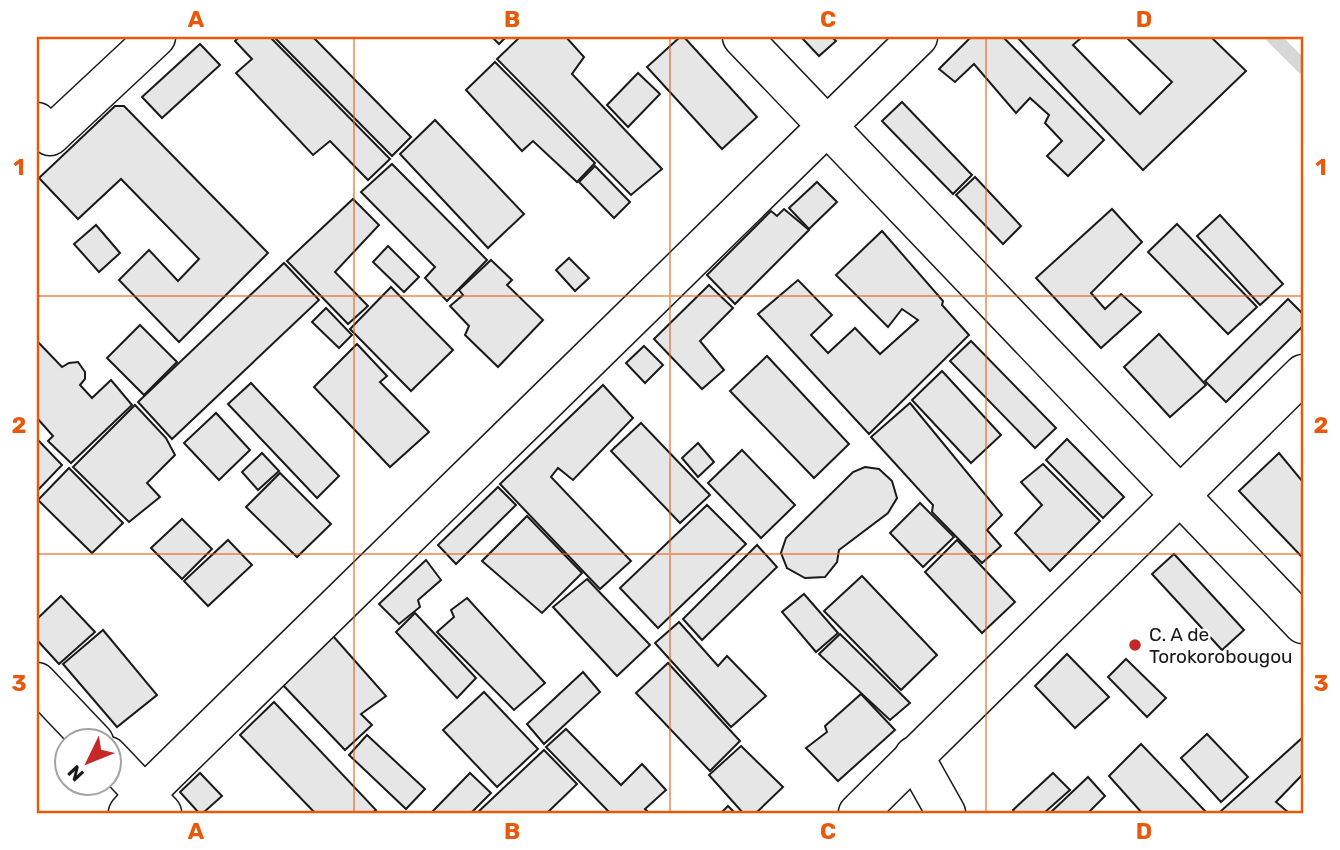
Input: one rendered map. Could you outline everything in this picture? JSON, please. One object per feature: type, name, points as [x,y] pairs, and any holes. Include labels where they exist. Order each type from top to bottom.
[{"type":"street","points":[[37,122],[50,135],[156,37]]},
{"type":"street","points":[[742,37],[1303,624]]},
{"type":"street","points":[[122,775],[145,807],[918,37]]},
{"type":"street","points":[[858,813],[1303,374]]},
{"type":"street","points":[[37,682],[81,728]]},
{"type":"street","points":[[914,756],[946,813]]},
{"type":"building","points":[[239,37],[270,37],[390,159],[368,180],[330,141],[313,155],[236,73],[252,59],[235,41]]},
{"type":"building","points":[[274,37],[313,37],[411,137],[392,156]]},
{"type":"building","points":[[492,37],[506,37],[499,44]]},
{"type":"building","points":[[520,37],[566,37],[584,57],[572,74],[662,169],[631,195],[497,59]]},
{"type":"building","points":[[680,37],[684,37],[757,117],[722,149],[647,67]]},
{"type":"building","points":[[801,37],[832,37],[836,41],[819,56]]},
{"type":"building","points":[[971,37],[1003,37],[1104,140],[1068,176],[1047,156],[1062,141],[1045,123],[1049,115],[1030,98],[1016,113],[974,64],[955,82],[939,69]]},
{"type":"building","points":[[1017,37],[1082,37],[1073,45],[1140,114],[1172,82],[1126,37],[1211,37],[1246,71],[1143,170]]},
{"type":"building","points":[[200,44],[220,65],[162,118],[142,97]]},
{"type":"building","points":[[495,62],[595,163],[577,182],[533,141],[522,151],[466,90]]},
{"type":"building","points":[[638,73],[660,94],[628,127],[607,105]]},
{"type":"building","points":[[902,102],[972,175],[953,194],[882,121]]},
{"type":"building","points":[[115,106],[124,106],[268,253],[179,342],[119,280],[149,250],[178,281],[199,259],[121,179],[78,219],[39,178]]},
{"type":"building","points":[[435,120],[524,214],[488,248],[400,154]]},
{"type":"building","points":[[392,164],[487,260],[447,301],[425,278],[435,267],[361,192]]},
{"type":"building","points":[[595,166],[630,202],[614,218],[579,182]]},
{"type":"building","points":[[975,177],[1021,226],[1003,244],[956,195]]},
{"type":"building","points":[[817,182],[837,202],[809,229],[789,208]]},
{"type":"building","points":[[353,199],[379,225],[335,272],[368,306],[348,324],[287,261]]},
{"type":"building","points":[[784,209],[809,230],[735,304],[707,275],[771,211],[777,216]]},
{"type":"building","points":[[1112,209],[1142,242],[1091,293],[1105,309],[1121,294],[1141,312],[1101,348],[1036,278]]},
{"type":"building","points":[[1220,215],[1283,284],[1260,305],[1197,236]]},
{"type":"building","points":[[1177,224],[1257,307],[1228,334],[1148,252]]},
{"type":"building","points":[[96,225],[120,253],[99,272],[74,244]]},
{"type":"building","points":[[882,231],[969,335],[869,434],[758,314],[798,280],[832,315],[811,335],[828,353],[855,328],[880,354],[918,320],[902,309],[888,327],[836,275]]},
{"type":"building","points":[[388,246],[419,277],[404,292],[373,262]]},
{"type":"building","points":[[569,258],[589,278],[575,291],[556,270]]},
{"type":"building","points":[[491,260],[512,280],[507,285],[543,320],[498,367],[465,335],[469,326],[450,306],[463,295],[459,290]]},
{"type":"building","points":[[284,263],[319,300],[172,439],[138,402]]},
{"type":"building","points":[[709,285],[733,308],[700,341],[724,370],[702,389],[654,339]]},
{"type":"building","points":[[391,287],[453,350],[411,391],[350,329]]},
{"type":"building","points":[[1288,299],[1303,314],[1303,326],[1226,402],[1205,381]]},
{"type":"building","points":[[326,308],[352,335],[339,348],[312,322]]},
{"type":"building","points":[[140,325],[177,362],[144,395],[107,358]]},
{"type":"building","points":[[1159,334],[1206,385],[1170,417],[1124,367]]},
{"type":"building","points":[[37,341],[62,367],[78,362],[85,372],[85,379],[80,385],[92,398],[111,380],[132,405],[71,463],[48,441],[53,436],[37,418]]},
{"type":"building","points":[[971,341],[1056,428],[1035,448],[950,361]]},
{"type":"building","points":[[357,344],[387,376],[380,382],[429,432],[390,467],[314,387]]},
{"type":"building","points":[[644,346],[663,365],[645,383],[626,363]]},
{"type":"building","points":[[767,356],[849,444],[814,478],[730,391]]},
{"type":"building","points":[[942,371],[1001,435],[971,463],[912,400]]},
{"type":"building","points":[[251,383],[339,476],[317,498],[228,404]]},
{"type":"building","points":[[603,385],[633,418],[573,480],[558,468],[551,477],[631,561],[600,589],[500,484]]},
{"type":"building","points":[[910,403],[1002,515],[987,530],[1001,546],[982,563],[932,512],[933,505],[871,437]]},
{"type":"building","points":[[135,405],[166,438],[175,455],[147,483],[160,497],[129,522],[73,467]]},
{"type":"building","points":[[216,413],[250,450],[219,480],[184,443]]},
{"type":"building","points":[[641,423],[710,495],[680,523],[611,451]]},
{"type":"building","points":[[37,439],[62,465],[37,491]]},
{"type":"building","points":[[1067,439],[1124,497],[1103,518],[1046,460]]},
{"type":"building","points":[[698,443],[714,462],[698,477],[682,458]]},
{"type":"building","points":[[742,450],[795,505],[761,538],[708,483]]},
{"type":"building","points":[[262,453],[279,471],[258,490],[242,472]]},
{"type":"building","points":[[1279,453],[1303,482],[1303,558],[1239,491]]},
{"type":"building","points":[[1043,464],[1100,521],[1050,571],[1015,533],[1042,505],[1021,482]]},
{"type":"building","points":[[865,467],[879,469],[892,481],[897,498],[888,513],[839,550],[837,562],[825,577],[805,578],[787,568],[781,553],[786,538],[853,472]]},
{"type":"building","points":[[69,468],[123,523],[92,553],[38,500]]},
{"type":"building","points":[[280,473],[331,524],[297,557],[246,507]]},
{"type":"building","points":[[498,487],[516,505],[456,564],[438,545]]},
{"type":"building","points":[[920,503],[954,537],[923,567],[890,533]]},
{"type":"building","points":[[707,505],[746,544],[658,628],[620,588]]},
{"type":"building","points":[[527,516],[582,573],[542,613],[482,561]]},
{"type":"building","points":[[182,519],[212,549],[182,579],[151,548]]},
{"type":"building","points":[[228,540],[252,565],[208,606],[184,581]]},
{"type":"building","points":[[957,540],[1015,602],[982,633],[925,572]]},
{"type":"building","points":[[757,545],[777,567],[702,640],[683,619]]},
{"type":"building","points":[[1174,554],[1244,630],[1222,650],[1152,574]]},
{"type":"building","points":[[426,560],[441,580],[418,600],[420,607],[399,624],[379,604]]},
{"type":"building","points":[[862,576],[937,655],[901,690],[824,611]]},
{"type":"building","points":[[587,579],[650,645],[617,676],[553,607]]},
{"type":"building","points":[[804,594],[838,633],[816,652],[782,612]]},
{"type":"building","points":[[61,596],[95,632],[59,664],[37,640],[37,619]]},
{"type":"building","points":[[467,598],[545,683],[514,710],[437,632],[454,617],[451,610]]},
{"type":"building","points":[[415,613],[476,678],[457,698],[396,632]]},
{"type":"building","points":[[679,622],[718,666],[727,656],[766,696],[731,727],[655,643]]},
{"type":"building","points":[[103,630],[157,695],[117,727],[63,664]]},
{"type":"building","points":[[840,634],[910,703],[890,720],[819,654]]},
{"type":"building","points":[[333,636],[386,696],[361,714],[372,725],[345,750],[281,683]]},
{"type":"building","points":[[1067,654],[1109,697],[1075,728],[1035,686]]},
{"type":"building","points":[[1126,659],[1166,698],[1147,717],[1108,677]]},
{"type":"building","points":[[668,663],[740,741],[710,771],[636,693]]},
{"type":"building","points":[[583,672],[600,692],[544,744],[527,724]]},
{"type":"building","points":[[484,692],[538,749],[497,787],[443,730]]},
{"type":"building","points":[[861,694],[895,730],[838,781],[806,748],[827,732],[825,726]]},
{"type":"building","points":[[274,702],[376,810],[372,813],[315,813],[240,735]]},
{"type":"building","points":[[566,729],[621,785],[642,764],[666,790],[645,809],[649,813],[610,813],[546,747]]},
{"type":"building","points":[[1207,734],[1248,777],[1221,802],[1181,758]]},
{"type":"building","points":[[367,735],[425,789],[406,809],[349,755]]},
{"type":"building","points":[[1301,739],[1303,774],[1276,802],[1289,813],[1221,811]]},
{"type":"building","points":[[1141,744],[1207,813],[1142,813],[1109,776]]},
{"type":"building","points":[[741,746],[783,787],[756,813],[743,813],[709,775]]},
{"type":"building","points":[[544,750],[577,784],[547,813],[477,813]]},
{"type":"building","points":[[200,773],[222,796],[203,813],[199,813],[180,792]]},
{"type":"building","points":[[470,773],[491,793],[471,813],[431,813]]},
{"type":"building","points":[[1053,773],[1070,790],[1044,813],[1015,813],[1013,810]]},
{"type":"building","points":[[1088,777],[1105,796],[1088,813],[1050,813]]},
{"type":"building","points":[[728,806],[735,813],[721,813]]},
{"type":"waterway","points":[[1273,37],[1303,67]]},
{"type":"place","name":"C. A de Torokorobougou","points":[[1135,645]]}]
